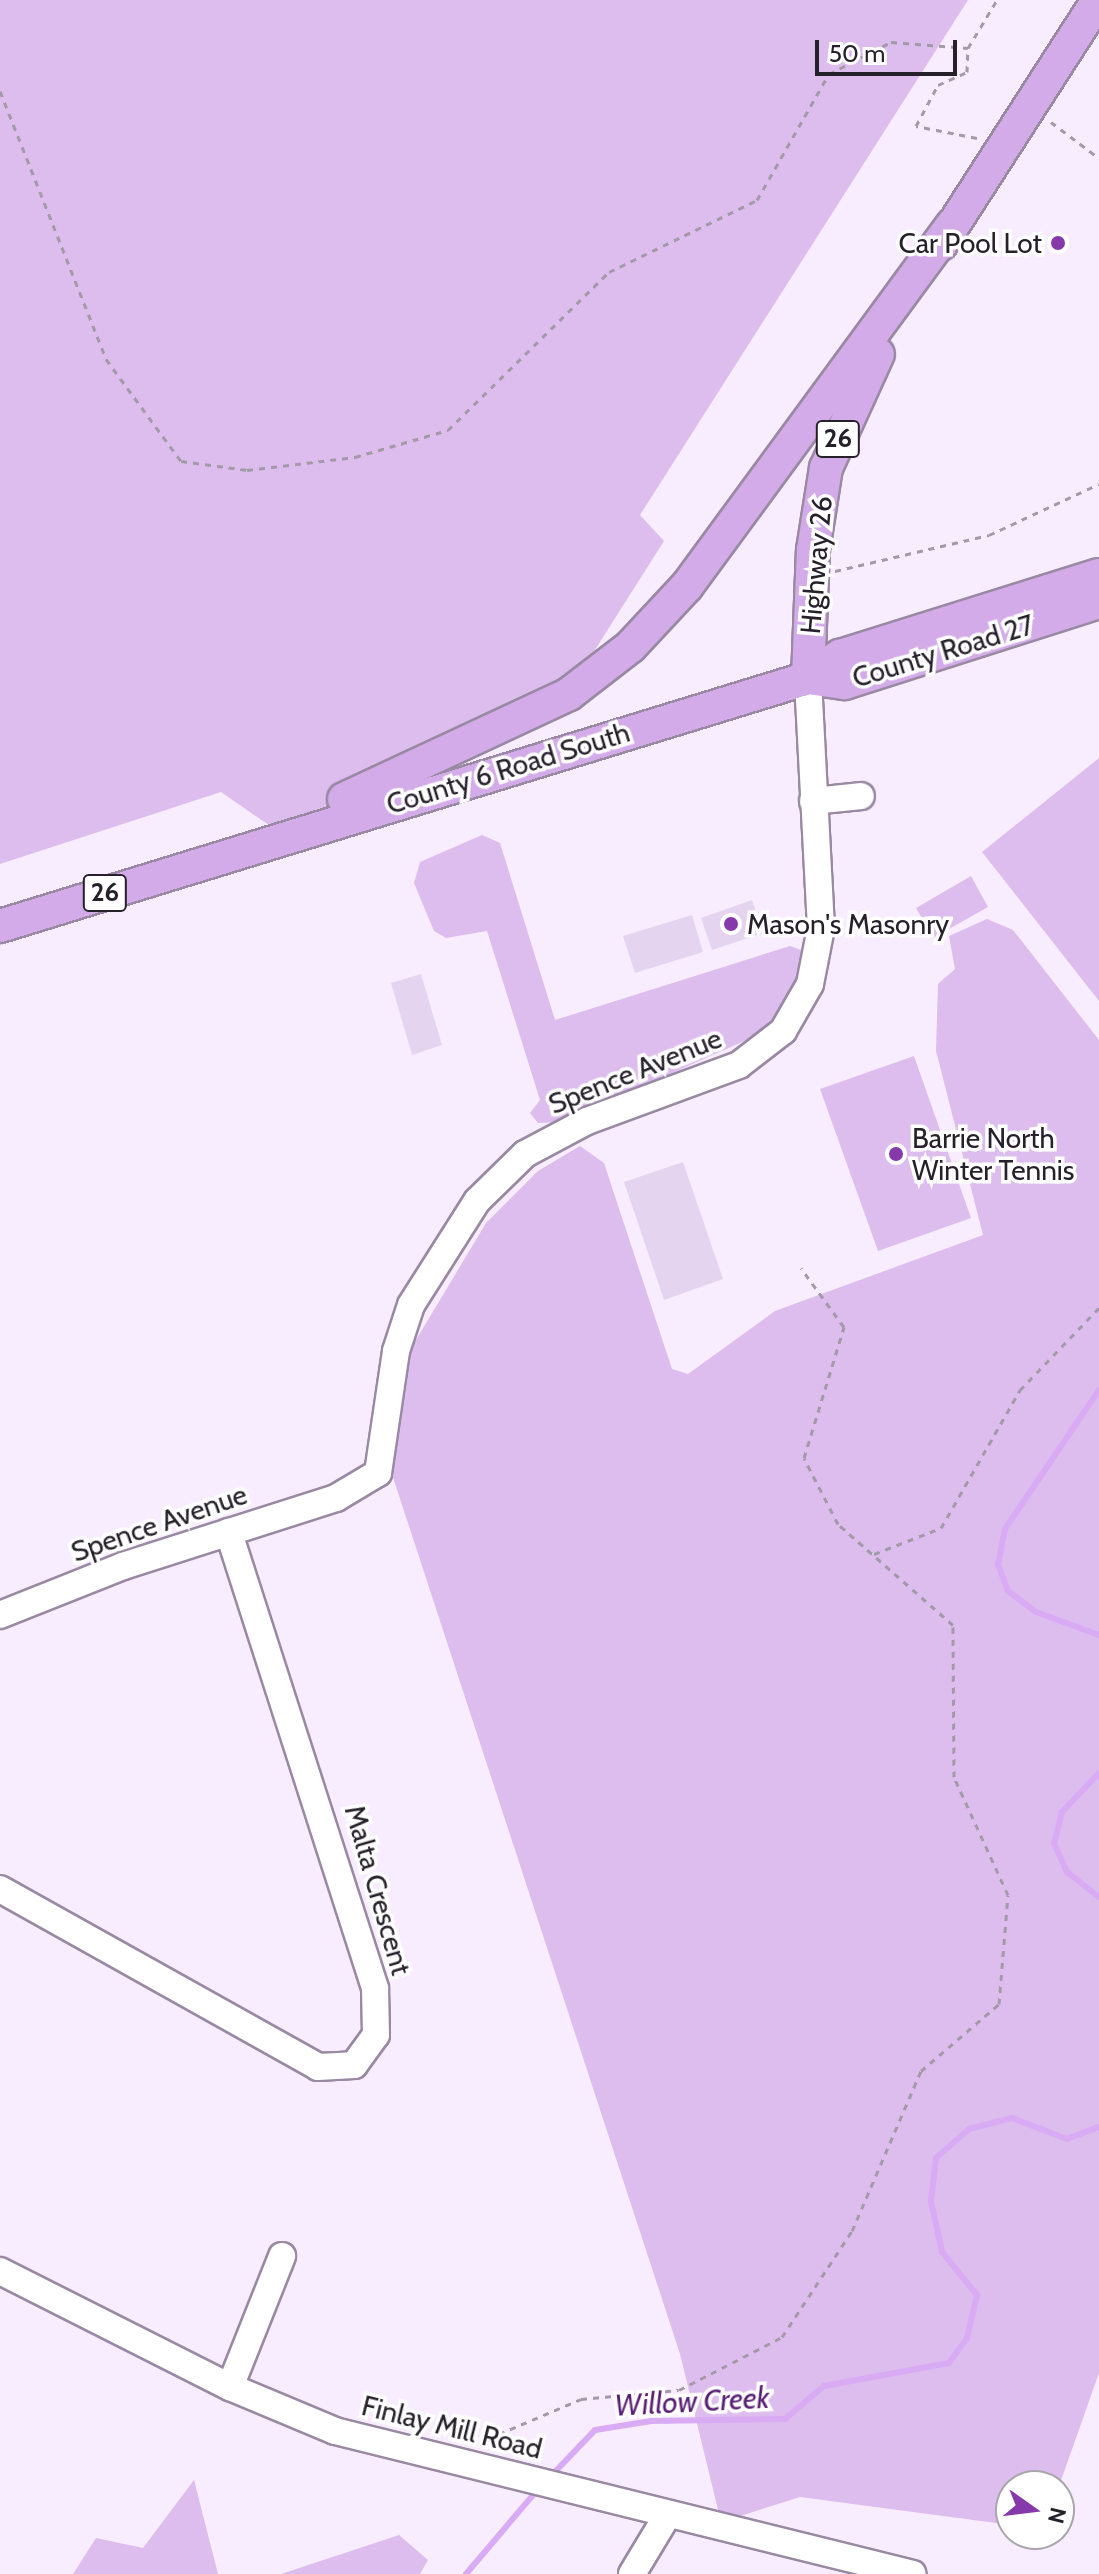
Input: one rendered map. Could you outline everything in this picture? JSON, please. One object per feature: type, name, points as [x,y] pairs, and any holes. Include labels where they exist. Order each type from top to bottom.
[{"type":"main road","name":"Highway 26","points":[[808,678],[812,573],[826,468],[860,385],[952,225],[1008,144],[1098,0]]},
{"type":"main road","points":[[209,860],[520,719],[569,694],[631,646],[687,586],[952,225]]},
{"type":"main road","name":"County Road 27","points":[[808,678],[840,656],[1099,575]]},
{"type":"main road","name":"County Road 27","points":[[808,678],[845,683],[1099,602]]},
{"type":"main road","name":"County 6 Road South","points":[[209,860],[808,678]]},
{"type":"main road","name":"26","points":[[0,926],[209,860]]},
{"type":"street","name":"Spence Avenue","points":[[0,1615],[229,1532],[336,1498],[378,1473],[396,1351],[411,1305],[477,1201],[525,1154],[587,1121],[739,1065],[783,1031],[818,956],[808,678]]},
{"type":"street","points":[[813,801],[861,796]]},
{"type":"street","name":"Malta Crescent","points":[[0,1889],[318,2067],[354,2065],[376,2035],[375,1988],[229,1532]]},
{"type":"street","points":[[230,2387],[282,2256]]},
{"type":"street","name":"Finlay Mill Road","points":[[0,2271],[230,2387],[335,2431],[667,2516],[913,2574]]},
{"type":"street","points":[[632,2574],[667,2516]]},
{"type":"path","points":[[997,0],[968,48],[967,72],[938,85],[916,126],[1008,144]]},
{"type":"path","points":[[0,91],[106,359],[181,461],[247,470],[355,457],[448,430],[609,272],[757,200],[829,74],[891,42],[968,48]]},
{"type":"path","points":[[1031,108],[1099,158]]},
{"type":"path","points":[[812,573],[989,535],[1099,484]]},
{"type":"path","points":[[507,2474],[499,2434],[581,2399],[679,2390],[782,2337],[852,2231],[921,2071],[999,2004],[1008,1895],[954,1777],[953,1625],[838,1524],[804,1458],[844,1327],[801,1268]]},
{"type":"path","points":[[873,1555],[941,1528],[1020,1390],[1099,1308]]},
{"type":"shaded area","points":[[0,0],[968,0],[640,515],[664,541],[553,716],[483,753],[279,832],[221,792],[0,864]]},
{"type":"shaded area","points":[[1099,758],[1099,1001],[982,852]]},
{"type":"shaded area","points":[[482,835],[500,843],[555,1020],[790,946],[804,951],[799,976],[767,1027],[742,1042],[562,1122],[538,1123],[530,1113],[540,1100],[487,931],[446,938],[434,931],[414,883],[420,862]]},
{"type":"shaded area","points":[[971,876],[988,907],[933,938],[916,908]]},
{"type":"shaded area","points":[[987,919],[1013,930],[1099,1040],[1099,2373],[1065,2470],[995,2470],[995,2523],[800,2497],[721,2522],[680,2354],[387,1459],[404,1360],[486,1223],[538,1171],[580,1146],[604,1163],[672,1369],[688,1374],[775,1311],[983,1235],[936,1051],[938,984],[955,969],[949,936]]},
{"type":"shaded area","name":"Barrie North Winter Tennis","points":[[914,1056],[971,1218],[878,1251],[820,1089]]},
{"type":"shaded area","points":[[194,2480],[218,2574],[73,2574],[96,2538],[143,2548]]},
{"type":"shaded area","points":[[399,2535],[428,2560],[420,2574],[281,2574]]},
{"type":"building","points":[[752,900],[763,933],[712,950],[701,918]]},
{"type":"building","points":[[692,915],[703,952],[635,973],[623,936]]},
{"type":"building","points":[[421,974],[442,1045],[412,1055],[391,983]]},
{"type":"building","points":[[683,1162],[723,1279],[664,1300],[624,1182]]},
{"type":"waterway","name":"Willow Creek","points":[[1099,1390],[1005,1529],[998,1564],[1008,1591],[1036,1612],[1099,1635]]},
{"type":"waterway","name":"Willow Creek","points":[[1099,1773],[1062,1812],[1054,1843],[1067,1872],[1099,1897]]},
{"type":"waterway","name":"Willow Creek","points":[[549,2478],[595,2430],[651,2421],[785,2419],[824,2386],[949,2363],[967,2338],[977,2295],[942,2252],[931,2201],[936,2158],[969,2129],[1012,2118],[1067,2139],[1099,2127]]},
{"type":"waterway","name":"Willow Creek","points":[[466,2574],[539,2488]]},
{"type":"place","name":"Car Pool Lot","points":[[1058,243]]},
{"type":"place","name":"Mason's Masonry","points":[[731,924]]},
{"type":"place","name":"Barrie North Winter Tennis","points":[[896,1154]]}]
